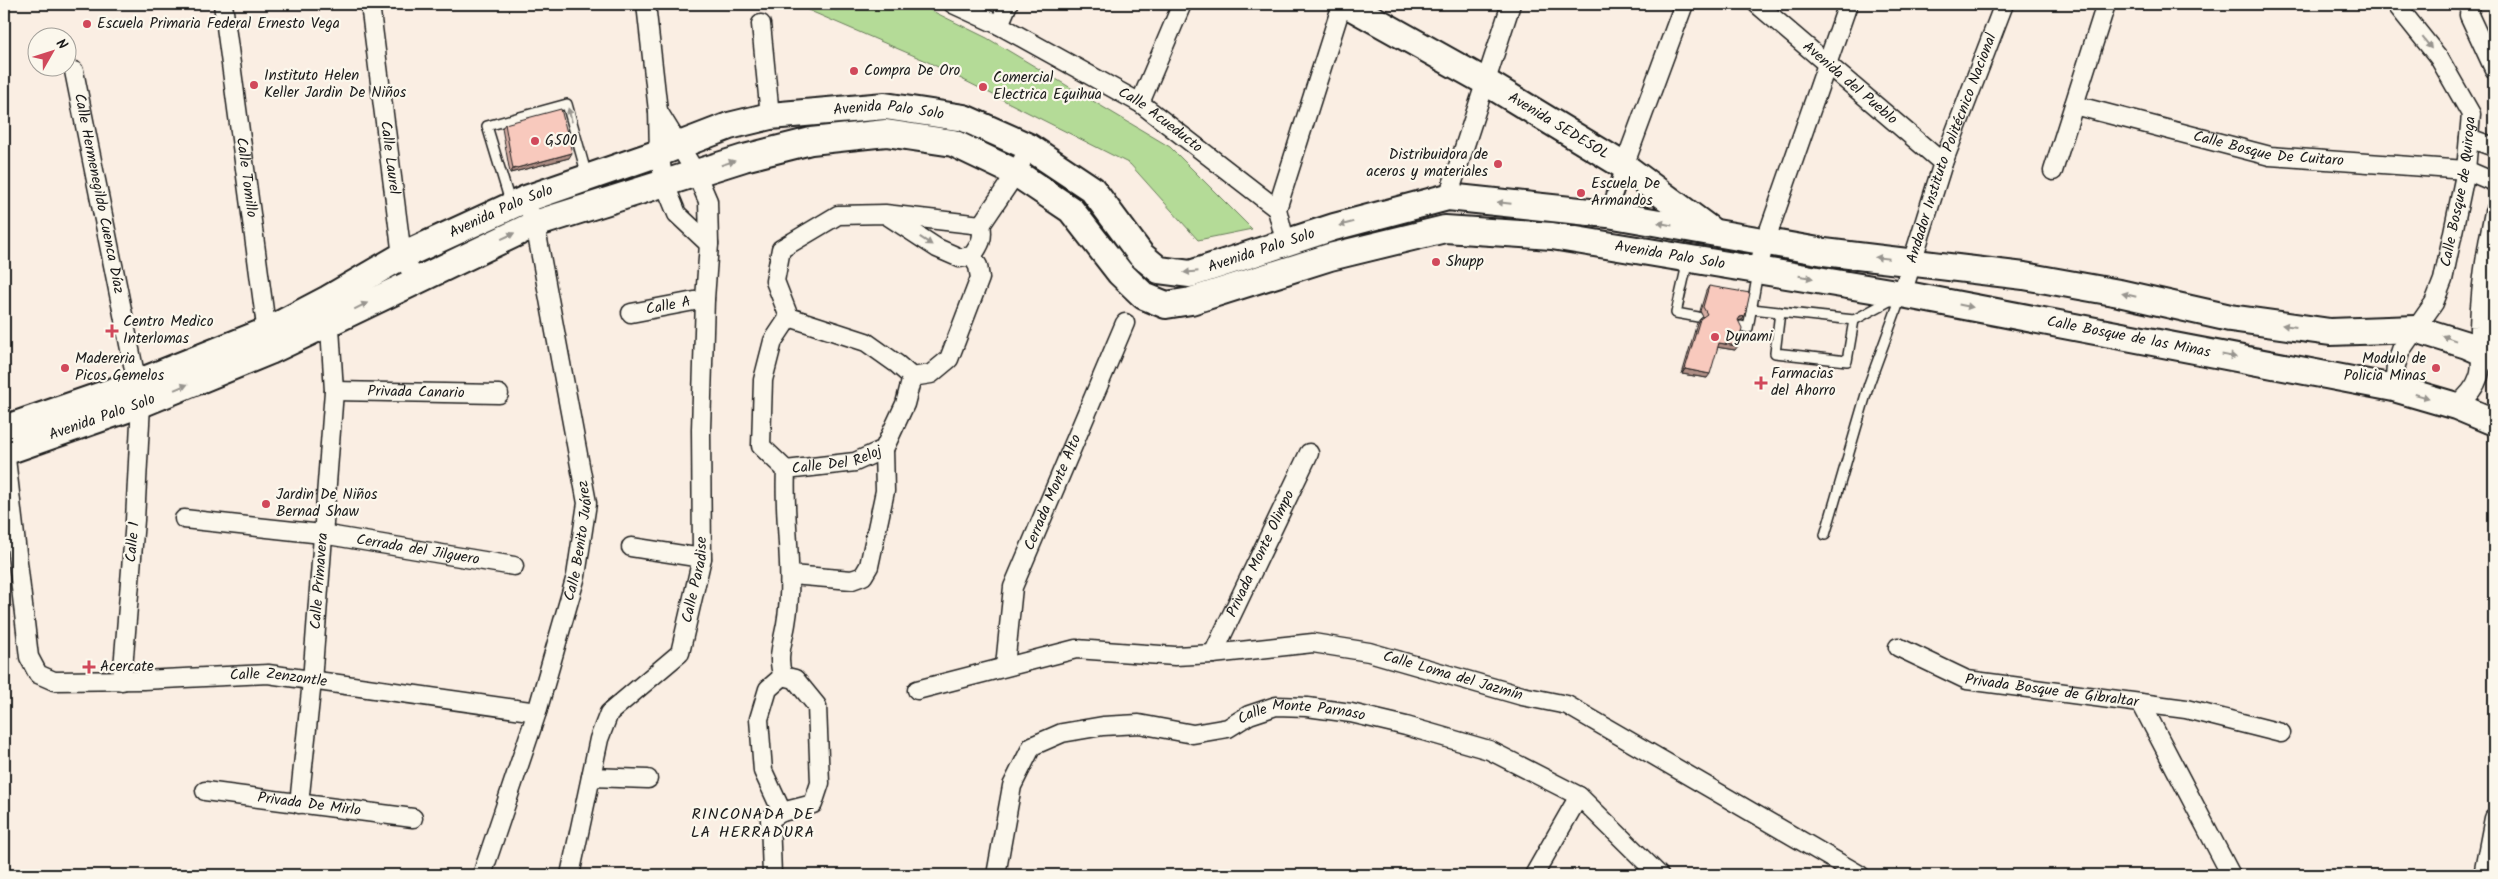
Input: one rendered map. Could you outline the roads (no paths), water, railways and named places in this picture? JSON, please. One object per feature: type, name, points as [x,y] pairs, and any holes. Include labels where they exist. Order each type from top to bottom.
[{"type":"main road","name":"Avenida SEDESOL","points":[[1346,4],[1484,81],[1624,166],[1716,234],[1758,269]]},
{"type":"main road","name":"Avenida Palo Solo","points":[[329,310],[402,256],[519,203],[730,126],[770,116],[885,106],[964,118],[1029,147],[1092,188],[1141,255],[1159,270],[1190,274],[1286,245],[1334,227],[1448,197],[1608,214],[1765,242]]},
{"type":"main road","name":"Avenida Palo Solo","points":[[4,443],[139,393],[268,341],[329,310],[416,280],[535,224],[744,158],[811,141],[886,133],[953,143],[1016,173],[1071,210],[1120,272],[1144,296],[1166,305],[1191,301],[1330,257],[1446,229],[1552,236],[1758,269]]},
{"type":"main road","points":[[1765,242],[1824,252],[1912,261],[2024,276],[2119,293],[2230,318],[2330,332],[2416,328],[2440,335],[2487,354]]},
{"type":"main road","name":"Calle Bosque de las Minas","points":[[1758,269],[1902,294],[2394,388],[2456,406],[2494,422]]},
{"type":"street","name":"Calle Tomillo","points":[[223,4],[268,341]]},
{"type":"street","name":"Calle Laurel","points":[[370,4],[402,256],[416,280]]},
{"type":"street","name":"Calle Paradise","points":[[570,875],[599,739],[609,713],[680,653],[702,558],[701,429],[705,299],[709,244],[708,201],[696,173],[669,149],[658,111],[646,4]]},
{"type":"street","name":"Calle Acueducto","points":[[953,4],[999,25],[1140,103],[1277,209]]},
{"type":"street","points":[[999,25],[1008,4]]},
{"type":"street","points":[[1140,103],[1182,4]]},
{"type":"street","points":[[1286,245],[1277,209],[1342,4]]},
{"type":"street","points":[[1448,197],[1484,81],[1511,4]]},
{"type":"street","points":[[1608,214],[1684,4]]},
{"type":"street","name":"Avenida del Pueblo","points":[[1757,4],[1943,163]]},
{"type":"street","points":[[1758,269],[1765,242],[1829,64],[1848,4]]},
{"type":"street","name":"Andador Instituto Politécnico Nacional","points":[[1902,294],[1943,163],[2004,4]]},
{"type":"street","points":[[2053,170],[2106,4]]},
{"type":"street","name":"Calle Bosque de Quiroga","points":[[2394,388],[2398,357],[2434,303],[2443,280],[2466,170],[2471,114],[2439,58],[2399,8],[2398,4]]},
{"type":"street","points":[[2471,4],[2469,15],[2494,69]]},
{"type":"street","points":[[761,24],[770,116]]},
{"type":"street","name":"Calle Hermenegildo Cuenca Díaz","points":[[75,78],[139,393]]},
{"type":"street","name":"Calle Bosque De Cuitaro","points":[[2074,105],[2270,156],[2466,170],[2494,182]]},
{"type":"street","points":[[2469,138],[2494,147]]},
{"type":"street","points":[[972,256],[983,235],[981,225],[1016,173],[1029,147]]},
{"type":"street","points":[[669,149],[664,182],[677,214],[709,244]]},
{"type":"street","name":"Calle Benito Juárez","points":[[482,875],[537,712],[576,576],[587,503],[535,224],[519,203]]},
{"type":"street","points":[[2456,406],[2464,400],[2476,384],[2481,363],[2487,354],[2479,328],[2485,254],[2494,212]]},
{"type":"street","points":[[789,317],[775,281],[780,249],[806,232],[838,215],[885,214],[981,225]]},
{"type":"street","points":[[885,214],[937,248],[960,258],[972,256]]},
{"type":"street","points":[[789,317],[866,342],[898,364],[912,377],[931,374],[949,359],[980,278],[978,266],[972,256]]},
{"type":"street","name":"Calle A","points":[[631,313],[705,299]]},
{"type":"street","name":"Calle Primavera","points":[[299,804],[312,681],[334,391],[329,310]]},
{"type":"street","points":[[786,470],[760,446],[763,380],[772,341],[789,317]]},
{"type":"street","name":"Cerrada Monte Alto","points":[[1005,666],[1013,586],[1125,323]]},
{"type":"street","name":"Calle Del Reloj","points":[[783,676],[778,663],[786,622],[791,575],[784,499],[786,470],[855,462],[884,449],[905,404],[912,377]]},
{"type":"street","name":"Privada Canario","points":[[334,391],[499,394]]},
{"type":"street","name":"Calle 1","points":[[122,681],[135,520],[139,393]]},
{"type":"street","name":"Calle Zenzontle","points":[[4,443],[30,657],[38,674],[54,681],[122,681],[268,674],[537,712]]},
{"type":"street","points":[[791,575],[852,580],[863,576],[869,566],[885,491],[884,449]]},
{"type":"street","name":"Privada Monte Olimpo","points":[[1213,654],[1310,453]]},
{"type":"street","name":"Cerrada del Jilguero","points":[[184,519],[322,534],[514,566]]},
{"type":"street","points":[[631,547],[702,558]]},
{"type":"street","name":"Calle Loma del Jazmín","points":[[917,690],[1076,649],[1175,656],[1213,654],[1313,642],[1369,652],[1522,696],[1567,705],[1860,875]]},
{"type":"street","name":"Privada Bosque de Gibraltar","points":[[1898,646],[1967,680],[2141,703],[2230,875]]},
{"type":"street","points":[[772,875],[770,819],[782,812],[813,804],[820,783],[817,706],[795,679],[783,676],[768,689],[759,719],[763,771],[782,812]]},
{"type":"street","points":[[2141,703],[2186,709],[2281,733]]},
{"type":"street","name":"Calle Monte Parnaso","points":[[996,875],[1012,786],[1032,746],[1062,733],[1103,726],[1139,724],[1194,734],[1228,728],[1249,714],[1276,706],[1307,707],[1342,712],[1406,726],[1489,750],[1579,796],[1658,875]]},
{"type":"street","points":[[591,777],[648,780]]},
{"type":"street","name":"Privada De Mirlo","points":[[204,791],[414,818]]},
{"type":"street","points":[[1534,875],[1579,796]]},
{"type":"street","points":[[2483,875],[2494,818]]},
{"type":"lane","points":[[519,203],[487,126],[567,104],[587,179]]},
{"type":"lane","points":[[1688,257],[1676,313],[1698,317]]},
{"type":"lane","points":[[1741,326],[1748,328],[1758,269]]},
{"type":"lane","points":[[1752,309],[1854,320],[1902,294]]},
{"type":"lane","points":[[1825,535],[1869,384],[1902,294]]},
{"type":"lane","points":[[1780,312],[1775,353],[1847,361],[1854,320]]},
{"type":"place","name":"Escuela Primaria Federal Ernesto Vega","points":[[87,24]]},
{"type":"place","name":"Compra De Oro","points":[[854,71]]},
{"type":"place","name":"Instituto Helen Keller Jardin De Niños","points":[[254,85]]},
{"type":"place","name":"Comercial Electrica Equihua","points":[[983,87]]},
{"type":"place","name":"G500","points":[[535,141]]},
{"type":"place","name":"Distribuidora de aceros y materiales","points":[[1498,164]]},
{"type":"place","name":"Escuela De Armandos","points":[[1581,193]]},
{"type":"place","name":"Shupp","points":[[1436,262]]},
{"type":"place","name":"Centro Medico Interlomas","points":[[112,331]]},
{"type":"place","name":"Dynami","points":[[1715,337]]},
{"type":"place","name":"Madereria Picos Gemelos","points":[[65,368]]},
{"type":"place","name":"Modulo de Policia Minas","points":[[2436,368]]},
{"type":"place","name":"Farmacias del Ahorro","points":[[1761,383]]},
{"type":"place","name":"Jardin De Niños Bernad Shaw","points":[[266,504]]},
{"type":"place","name":"Acercate","points":[[89,667]]},
{"type":"district","name":"RINCONADA DE LA HERRADURA","points":[[753,823]]}]
